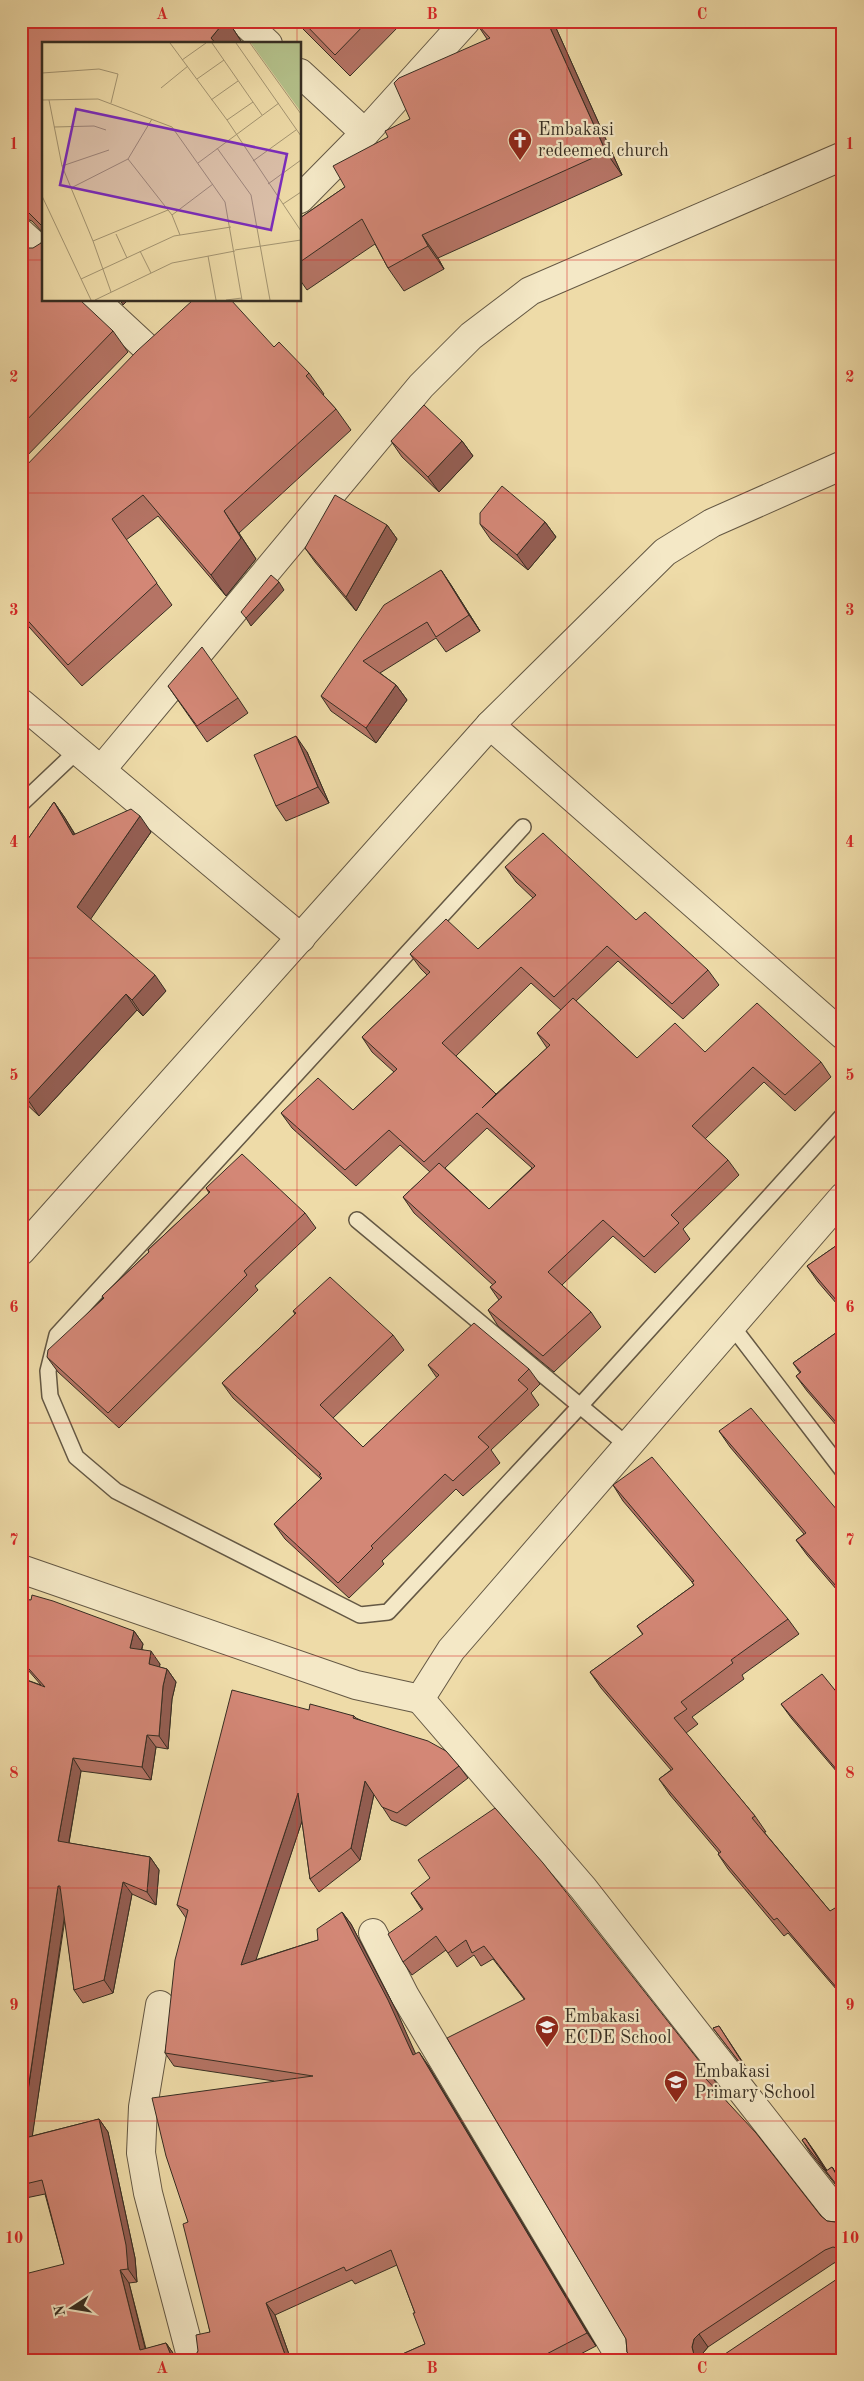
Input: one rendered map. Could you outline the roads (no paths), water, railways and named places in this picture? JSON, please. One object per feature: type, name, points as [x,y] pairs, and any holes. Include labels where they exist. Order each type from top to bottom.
[{"type":"street","points":[[243,21],[266,42]]},
{"type":"street","points":[[301,198],[365,133],[466,21]]},
{"type":"street","points":[[301,74],[365,133]]},
{"type":"street","points":[[101,770],[421,386],[471,336],[530,291],[843,156]]},
{"type":"street","points":[[21,233],[42,252]]},
{"type":"street","points":[[97,301],[160,341],[130,372]]},
{"type":"street","points":[[21,1250],[490,725],[665,552],[712,522],[843,466]]},
{"type":"street","points":[[21,703],[301,938]]},
{"type":"street","points":[[490,725],[843,1035]]},
{"type":"street","points":[[420,1699],[451,1650],[843,1197]]},
{"type":"street","points":[[21,1569],[356,1685],[420,1699],[583,1888],[843,2220]]},
{"type":"street","points":[[373,1933],[405,1996],[622,2360]]},
{"type":"street","points":[[160,2005],[143,2107],[141,2153],[148,2193],[192,2360]]},
{"type":"lane","points":[[21,804],[77,750]]},
{"type":"lane","points":[[523,827],[57,1335],[48,1370],[50,1396],[76,1457],[116,1491],[360,1615],[388,1612],[580,1406],[843,1115]]},
{"type":"lane","points":[[357,1220],[627,1445]]},
{"type":"lane","points":[[732,1326],[843,1471]]},
{"type":"place","name":"Embakasi redeemed church","points":[[520,161]]},
{"type":"place","name":"Embakasi ECDE School","points":[[547,2048]]},
{"type":"place","name":"Embakasi Primary School","points":[[676,2103]]}]
